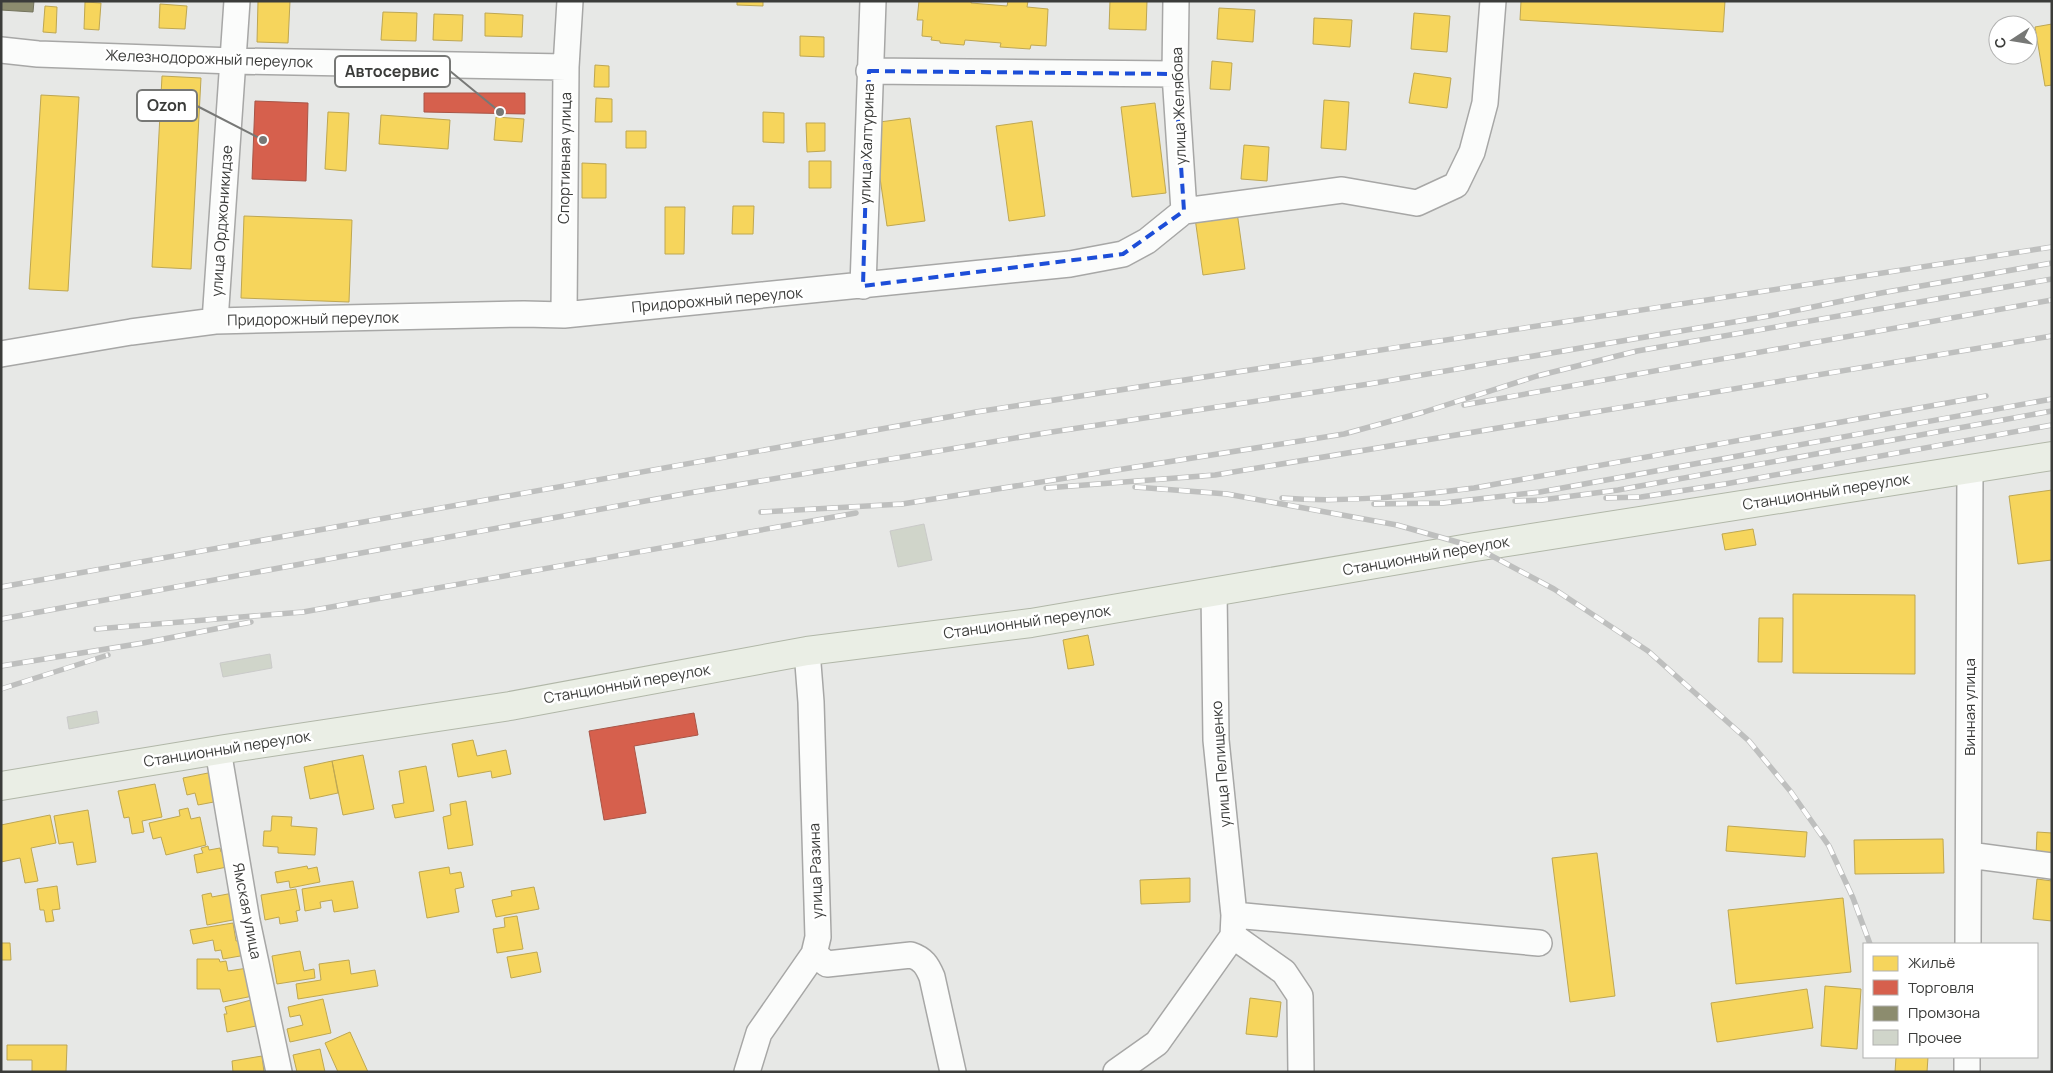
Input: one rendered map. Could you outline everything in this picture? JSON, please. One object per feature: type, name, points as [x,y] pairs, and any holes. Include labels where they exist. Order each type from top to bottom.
[{"type":"main road","name":"Станционный переулок","points":[[1,786],[218,750],[510,706],[808,651],[1031,623],[1475,547],[2052,456]]},
{"type":"street","name":"улица Орджоникидзе","points":[[215,321],[237,1]]},
{"type":"street","name":"Спортивная улица","points":[[564,315],[566,67],[570,1]]},
{"type":"street","name":"улица Халтурина","points":[[862,286],[873,1]]},
{"type":"street","name":"улица Желябова","points":[[1176,1],[1175,74],[1184,212]]},
{"type":"street","points":[[1184,212],[1342,190],[1417,204],[1456,185],[1472,152],[1485,103],[1493,1]]},
{"type":"street","name":"Железнодорожный переулок","points":[[1,50],[38,54],[234,61],[566,67]]},
{"type":"street","points":[[869,71],[1175,74]]},
{"type":"street","name":"Придорожный переулок","points":[[1,354],[131,332],[215,321],[524,314],[564,315],[1070,264],[1123,254],[1147,241],[1184,212]]},
{"type":"street","name":"Винная улица","points":[[1968,943],[1970,470]]},
{"type":"street","name":"улица Пелищенко","points":[[1214,592],[1216,740],[1233,925]]},
{"type":"street","name":"улица Разина","points":[[747,1072],[759,1033],[814,954],[818,937],[808,651]]},
{"type":"street","name":"Ямская улица","points":[[218,750],[247,921],[279,1072]]},
{"type":"street","points":[[1969,855],[2052,866]]},
{"type":"street","points":[[1233,925],[1539,943]]},
{"type":"street","points":[[1116,1072],[1157,1043],[1233,925]]},
{"type":"street","points":[[1233,925],[1284,972],[1300,996],[1301,1072]]},
{"type":"street","points":[[814,954],[827,964],[910,955],[920,958],[926,964],[932,977],[954,1072]]},
{"type":"street","points":[[1967,1058],[1967,1072]]},
{"type":"highlighted area","points":[[869,71],[1175,74],[1184,211],[1123,254],[863,286]]},
{"type":"building: Жильё","points":[[258,1],[290,1],[288,43],[257,42]]},
{"type":"building: Жильё","points":[[737,1],[763,1],[763,6],[737,5]]},
{"type":"building: Жильё","points":[[919,1],[971,1],[971,3],[1007,6],[1008,1],[1028,1],[1027,7],[1048,9],[1046,46],[1031,45],[1030,49],[1000,47],[1001,43],[965,40],[964,45],[940,43],[940,41],[931,40],[932,37],[922,36],[923,20],[917,20]]},
{"type":"building: Жильё","points":[[1110,1],[1147,1],[1146,30],[1109,29]]},
{"type":"building: Жильё","points":[[1521,1],[1725,1],[1723,32],[1520,20]]},
{"type":"building: Жильё","points":[[85,2],[101,3],[99,30],[84,29]]},
{"type":"building: Жильё","points":[[160,4],[187,6],[185,29],[159,28]]},
{"type":"building: Жильё","points":[[45,6],[57,7],[56,33],[43,32]]},
{"type":"building: Жильё","points":[[1219,8],[1255,10],[1253,42],[1217,39]]},
{"type":"building: Жильё","points":[[383,12],[417,13],[416,41],[381,40]]},
{"type":"building: Жильё","points":[[485,13],[523,15],[522,37],[485,36]]},
{"type":"building: Жильё","points":[[1414,13],[1450,16],[1447,52],[1411,49]]},
{"type":"building: Жильё","points":[[434,14],[463,15],[462,41],[433,40]]},
{"type":"building: Жильё","points":[[1314,18],[1352,20],[1350,47],[1313,44]]},
{"type":"building: Жильё","points":[[2052,24],[2052,85],[2045,86],[2038,45],[2038,26]]},
{"type":"building: Жильё","points":[[800,36],[824,37],[824,57],[800,56]]},
{"type":"building: Жильё","points":[[1212,61],[1232,63],[1230,90],[1210,89]]},
{"type":"building: Жильё","points":[[595,65],[609,66],[609,87],[594,87]]},
{"type":"building: Жильё","points":[[1414,73],[1451,78],[1447,108],[1409,103]]},
{"type":"building: Жильё","points":[[162,76],[201,78],[191,269],[152,267]]},
{"type":"building: Жильё","points":[[41,95],[79,97],[68,291],[29,289]]},
{"type":"building: Жильё","points":[[596,98],[612,99],[612,122],[595,122]]},
{"type":"building: Жильё","points":[[1324,100],[1349,102],[1346,150],[1321,148]]},
{"type":"building: Жильё","points":[[1155,103],[1166,193],[1132,197],[1121,107]]},
{"type":"building: Жильё","points":[[328,112],[349,113],[346,171],[325,169]]},
{"type":"building: Жильё","points":[[763,112],[784,113],[784,143],[763,142]]},
{"type":"building: Жильё","points":[[381,115],[450,120],[448,149],[379,144]]},
{"type":"building: Жильё","points":[[496,117],[524,119],[522,142],[494,140]]},
{"type":"building: Жильё","points":[[910,118],[925,221],[887,226],[872,123]]},
{"type":"building: Жильё","points":[[1032,121],[1045,216],[1009,221],[996,126]]},
{"type":"building: Жильё","points":[[806,123],[825,123],[825,151],[807,152]]},
{"type":"building: Жильё","points":[[626,131],[646,131],[646,148],[626,148]]},
{"type":"building: Жильё","points":[[1244,145],[1269,147],[1267,181],[1241,179]]},
{"type":"building: Жильё","points":[[809,161],[831,161],[831,188],[809,188]]},
{"type":"building: Жильё","points":[[582,163],[606,164],[606,198],[582,198]]},
{"type":"building: Жильё","points":[[733,206],[754,206],[753,234],[732,234]]},
{"type":"building: Жильё","points":[[665,207],[685,207],[684,254],[665,254]]},
{"type":"building: Жильё","points":[[1237,212],[1245,269],[1203,275],[1195,218]]},
{"type":"building: Жильё","points":[[244,216],[352,220],[349,302],[241,298]]},
{"type":"building: Жильё","points":[[2052,490],[2052,560],[2018,564],[2009,496]]},
{"type":"building: Жильё","points":[[1753,529],[1756,545],[1725,550],[1722,534]]},
{"type":"building: Жильё","points":[[1793,594],[1915,595],[1915,674],[1793,673]]},
{"type":"building: Жильё","points":[[1759,618],[1783,618],[1782,662],[1758,662]]},
{"type":"building: Жильё","points":[[1088,635],[1094,665],[1068,669],[1063,640]]},
{"type":"building: Жильё","points":[[473,740],[477,756],[506,750],[511,774],[492,778],[491,771],[458,777],[452,744]]},
{"type":"building: Жильё","points":[[363,755],[374,809],[343,815],[332,761]]},
{"type":"building: Жильё","points":[[332,761],[338,793],[310,799],[304,767]]},
{"type":"building: Жильё","points":[[426,766],[434,811],[395,818],[392,805],[404,803],[399,771]]},
{"type":"building: Жильё","points":[[213,772],[219,801],[198,805],[195,793],[187,795],[183,778]]},
{"type":"building: Жильё","points":[[155,784],[162,817],[142,821],[144,832],[132,834],[129,817],[124,818],[118,791]]},
{"type":"building: Жильё","points":[[466,801],[473,845],[448,849],[443,817],[451,815],[450,804]]},
{"type":"building: Жильё","points":[[188,808],[191,819],[200,817],[206,845],[166,855],[161,837],[153,839],[149,823],[180,816],[179,810]]},
{"type":"building: Жильё","points":[[88,810],[96,862],[77,865],[73,842],[59,844],[54,816]]},
{"type":"building: Жильё","points":[[50,815],[56,843],[31,848],[38,881],[25,883],[20,858],[1,862],[1,825]]},
{"type":"building: Жильё","points":[[272,816],[292,817],[291,826],[317,828],[315,855],[278,853],[278,847],[263,846],[264,831],[271,831]]},
{"type":"building: Жильё","points":[[1728,826],[1807,832],[1805,857],[1726,851]]},
{"type":"building: Жильё","points":[[2037,832],[2052,833],[2052,857],[2036,856]]},
{"type":"building: Жильё","points":[[1943,839],[1944,873],[1855,874],[1854,840]]},
{"type":"building: Жильё","points":[[208,846],[209,850],[220,848],[221,852],[229,850],[232,866],[197,873],[194,855],[203,853],[201,848]]},
{"type":"building: Жильё","points":[[1597,853],[1615,996],[1570,1002],[1552,858]]},
{"type":"building: Жильё","points":[[307,866],[308,869],[317,867],[320,882],[290,888],[289,881],[277,883],[275,872]]},
{"type":"building: Жильё","points":[[449,867],[450,874],[461,872],[464,887],[455,889],[459,912],[427,918],[419,872]]},
{"type":"building: Жильё","points":[[1190,878],[1190,902],[1141,904],[1140,880]]},
{"type":"building: Жильё","points":[[2037,879],[2052,881],[2052,921],[2033,919]]},
{"type":"building: Жильё","points":[[353,881],[358,908],[334,912],[332,900],[320,902],[321,908],[305,911],[302,889]]},
{"type":"building: Жильё","points":[[57,886],[60,909],[52,910],[54,921],[46,922],[44,910],[40,910],[37,889]]},
{"type":"building: Жильё","points":[[534,887],[539,909],[496,917],[492,900],[512,896],[511,891]]},
{"type":"building: Жильё","points":[[296,889],[300,910],[296,911],[298,921],[280,924],[279,917],[265,920],[261,895]]},
{"type":"building: Жильё","points":[[211,893],[212,897],[233,893],[238,919],[207,925],[202,895]]},
{"type":"building: Жильё","points":[[1843,898],[1851,972],[1736,984],[1728,910]]},
{"type":"building: Жильё","points":[[517,916],[523,949],[497,953],[493,929],[505,927],[504,918]]},
{"type":"building: Жильё","points":[[233,923],[236,941],[243,940],[246,955],[223,959],[221,950],[215,951],[213,940],[193,944],[190,930]]},
{"type":"building: Жильё","points":[[1,943],[10,943],[11,960],[1,960]]},
{"type":"building: Жильё","points":[[300,951],[304,971],[314,969],[315,978],[277,984],[272,956]]},
{"type":"building: Жильё","points":[[537,952],[541,972],[511,978],[507,957]]},
{"type":"building: Жильё","points":[[197,959],[219,959],[220,962],[226,961],[228,971],[248,968],[253,996],[223,1002],[220,989],[197,989]]},
{"type":"building: Жильё","points":[[349,960],[351,974],[375,970],[378,986],[298,999],[296,984],[321,980],[319,964]]},
{"type":"building: Жильё","points":[[1825,986],[1861,989],[1857,1049],[1821,1046]]},
{"type":"building: Жильё","points":[[1807,989],[1813,1028],[1717,1042],[1711,1003]]},
{"type":"building: Жильё","points":[[1250,998],[1281,1002],[1277,1037],[1246,1034]]},
{"type":"building: Жильё","points":[[323,999],[331,1033],[290,1042],[287,1029],[303,1025],[300,1015],[290,1017],[288,1007]]},
{"type":"building: Жильё","points":[[251,1000],[256,1026],[227,1032],[224,1014],[227,1014],[225,1007]]},
{"type":"building: Жильё","points":[[350,1032],[368,1072],[338,1072],[325,1043]]},
{"type":"building: Жильё","points":[[7,1045],[67,1045],[66,1072],[32,1072],[32,1060],[7,1060]]},
{"type":"building: Жильё","points":[[320,1049],[325,1072],[297,1072],[293,1055]]},
{"type":"building: Жильё","points":[[262,1056],[264,1072],[233,1072],[232,1061]]},
{"type":"building: Жильё","points":[[1896,1058],[1928,1058],[1927,1072],[1895,1072]]},
{"type":"building: Торговля","points":[[424,93],[525,93],[525,114],[424,112]]},
{"type":"building: Торговля","points":[[255,101],[308,103],[306,181],[252,179]]},
{"type":"building: Торговля","points":[[694,713],[698,735],[634,746],[646,813],[604,820],[589,731]]},
{"type":"building: Промзона","points":[[1,1],[34,1],[33,12],[1,10]]},
{"type":"building: Прочее","points":[[924,524],[932,560],[898,567],[890,531]]},
{"type":"building: Прочее","points":[[270,654],[272,668],[223,677],[220,663]]},
{"type":"building: Прочее","points":[[97,711],[99,723],[69,729],[67,717]]},
{"type":"railway","points":[[1,587],[976,412],[2052,247]]},
{"type":"railway","points":[[1,619],[689,493],[1045,433],[1369,384],[1769,316],[1881,293],[2052,263]]},
{"type":"railway","points":[[761,512],[902,504],[1344,434],[1424,412],[1537,376],[1637,351],[2052,279]]},
{"type":"railway","points":[[1464,405],[2052,300]]},
{"type":"railway","points":[[1046,488],[1215,475],[2052,336]]},
{"type":"railway","points":[[1282,498],[1354,499],[1474,488],[1986,396]]},
{"type":"railway","points":[[1374,504],[1443,503],[1540,492],[2052,399]]},
{"type":"railway","points":[[1515,501],[1542,500],[1618,490],[2052,411]]},
{"type":"railway","points":[[1606,498],[1641,497],[1725,484],[2052,425]]},
{"type":"railway","points":[[1135,487],[1227,494],[1397,525],[1475,547],[1554,589],[1648,651],[1749,741],[1791,792],[1829,846],[1853,898],[1870,943]]},
{"type":"railway","points":[[96,629],[303,612],[856,513]]},
{"type":"railway","points":[[1,666],[143,643],[251,622]]},
{"type":"railway","points":[[1,689],[108,655]]},
{"type":"place","name":"Автосервис","points":[[500,112]]},
{"type":"place","name":"Ozon","points":[[263,140]]}]
